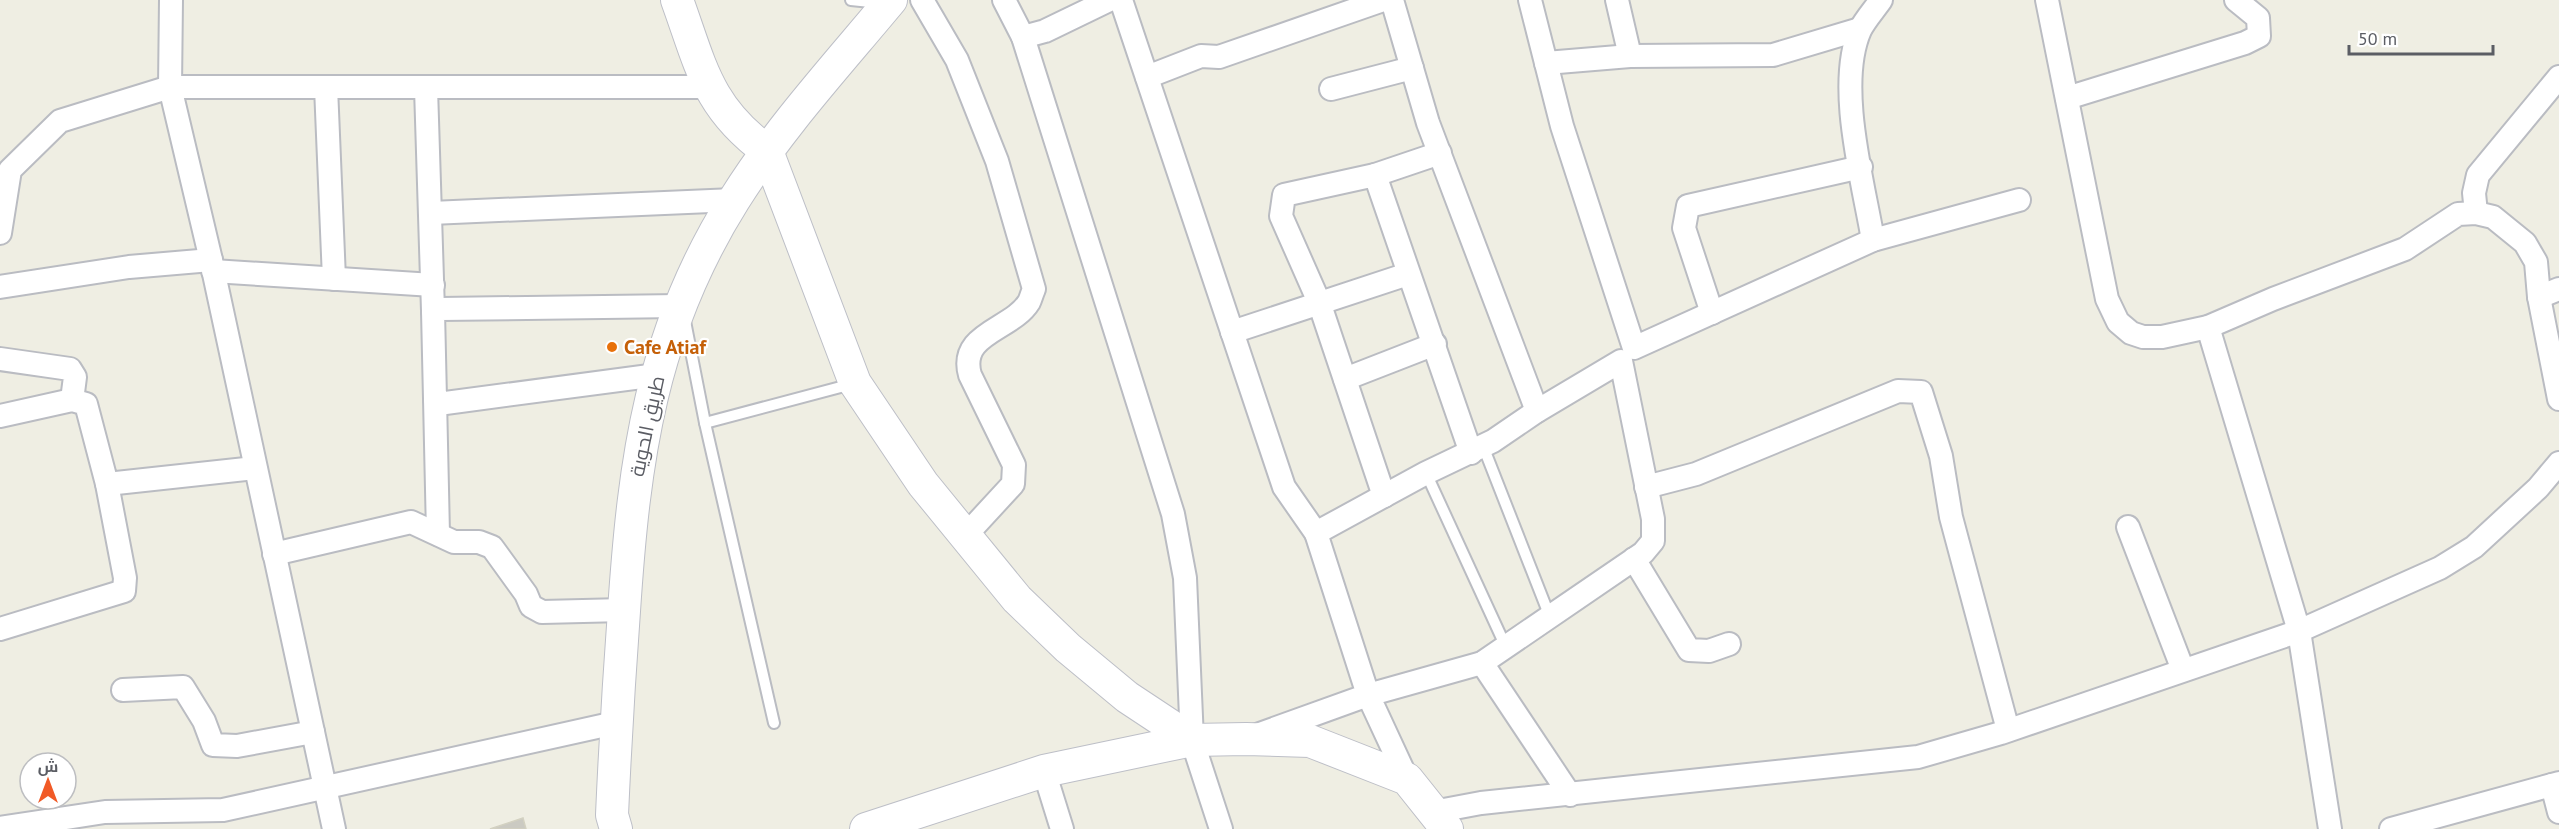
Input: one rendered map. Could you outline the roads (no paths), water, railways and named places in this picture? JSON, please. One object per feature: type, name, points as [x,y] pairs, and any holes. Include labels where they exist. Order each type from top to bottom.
[{"type":"street","points":[[171,0],[170,87],[212,266],[334,829]]},
{"type":"street","points":[[677,0],[709,87],[723,111],[736,126],[767,151],[855,383],[924,484],[1017,599],[1068,648],[1127,697],[1192,740]]},
{"type":"street","points":[[922,0],[957,60],[997,161],[1034,288],[1028,303],[972,348],[967,362],[1014,465],[1013,484],[966,536]]},
{"type":"street","points":[[1004,0],[1023,37],[1173,514],[1185,578],[1192,740],[1221,829]]},
{"type":"street","points":[[1023,37],[1045,31],[1109,0]]},
{"type":"street","points":[[1121,0],[1284,487],[1316,533],[1368,695],[1407,779],[1440,820],[1481,803],[1918,757],[2008,730],[2299,630],[2440,568],[2474,547],[2538,488],[2559,463]]},
{"type":"street","points":[[1147,77],[1201,56],[1219,57],[1383,0]]},
{"type":"street","points":[[1392,0],[1440,153],[1537,411]]},
{"type":"street","points":[[1246,739],[1368,695],[1482,663],[1505,645],[1634,559],[1653,541],[1653,519],[1628,355],[1562,126],[1530,0]]},
{"type":"street","points":[[1617,0],[1630,56]]},
{"type":"street","points":[[1873,240],[1849,96],[1850,65],[1860,30],[1881,0]]},
{"type":"street","points":[[2047,0],[2108,299],[2118,322],[2131,333],[2143,337],[2162,338],[2208,327],[2273,299],[2405,249],[2458,214],[2476,213],[2493,217],[2525,243],[2536,262],[2549,293],[2559,399]]},
{"type":"street","points":[[2067,98],[2245,44],[2259,36],[2258,18],[2236,0]]},
{"type":"street","name":"طريق الحوية","points":[[612,824],[615,723],[635,476],[657,375],[681,303],[734,200],[767,151],[890,2]]},
{"type":"street","points":[[1546,63],[1630,56],[1773,55],[1860,30]]},
{"type":"street","points":[[1331,89],[1412,68]]},
{"type":"street","points":[[2476,213],[2474,194],[2478,175],[2559,77]]},
{"type":"street","points":[[0,233],[10,170],[60,121],[170,87],[709,87]]},
{"type":"street","points":[[326,87],[334,279]]},
{"type":"street","points":[[426,88],[438,534]]},
{"type":"street","points":[[1384,496],[1319,302],[1281,216],[1284,195],[1375,175],[1440,153]]},
{"type":"street","points":[[1712,313],[1684,228],[1688,206],[1861,167]]},
{"type":"street","points":[[1375,175],[1408,274],[1477,449]]},
{"type":"street","points":[[431,213],[734,200]]},
{"type":"street","points":[[1316,533],[1426,473],[1477,449],[1628,355],[1712,313],[1873,240],[2019,201]]},
{"type":"street","points":[[0,287],[129,267],[212,266],[334,279],[433,285]]},
{"type":"street","points":[[1232,332],[1408,274]]},
{"type":"street","points":[[433,311],[681,303]]},
{"type":"street","points":[[2208,327],[2299,630],[2330,829]]},
{"type":"street","points":[[1345,379],[1435,344]]},
{"type":"street","points":[[0,359],[70,369],[75,377],[72,400]]},
{"type":"street","points":[[435,399],[438,404],[657,375]]},
{"type":"street","points":[[1647,488],[1696,474],[1898,391],[1921,392],[1941,456],[1951,517],[2008,730]]},
{"type":"street","points":[[0,416],[72,400],[86,404],[107,484],[125,578],[124,591],[0,629]]},
{"type":"street","points":[[107,484],[255,468]]},
{"type":"street","points":[[274,554],[411,522],[454,542],[478,542],[492,547],[526,594],[531,606],[542,612],[624,610]]},
{"type":"street","points":[[2128,527],[2183,670]]},
{"type":"street","points":[[1634,559],[1689,650],[1709,651],[1729,644]]},
{"type":"street","points":[[1482,663],[1570,795]]},
{"type":"street","points":[[123,690],[183,687],[204,721],[213,745],[237,746],[313,732]]},
{"type":"street","points":[[0,828],[105,812],[223,810],[615,723]]},
{"type":"street","points":[[878,827],[1044,771],[1192,740],[1310,741],[1407,779]]},
{"type":"street","points":[[1044,771],[1062,829]]},
{"type":"street","points":[[2391,829],[2556,784],[2559,812]]},
{"type":"lane","points":[[851,0],[890,2]]},
{"type":"lane","points":[[681,303],[705,423],[774,723]]},
{"type":"lane","points":[[705,423],[855,383]]},
{"type":"lane","points":[[1477,449],[1550,617]]},
{"type":"lane","points":[[1426,473],[1505,645]]},
{"type":"place","name":"Cafe Atiaf","points":[[612,347]]}]
